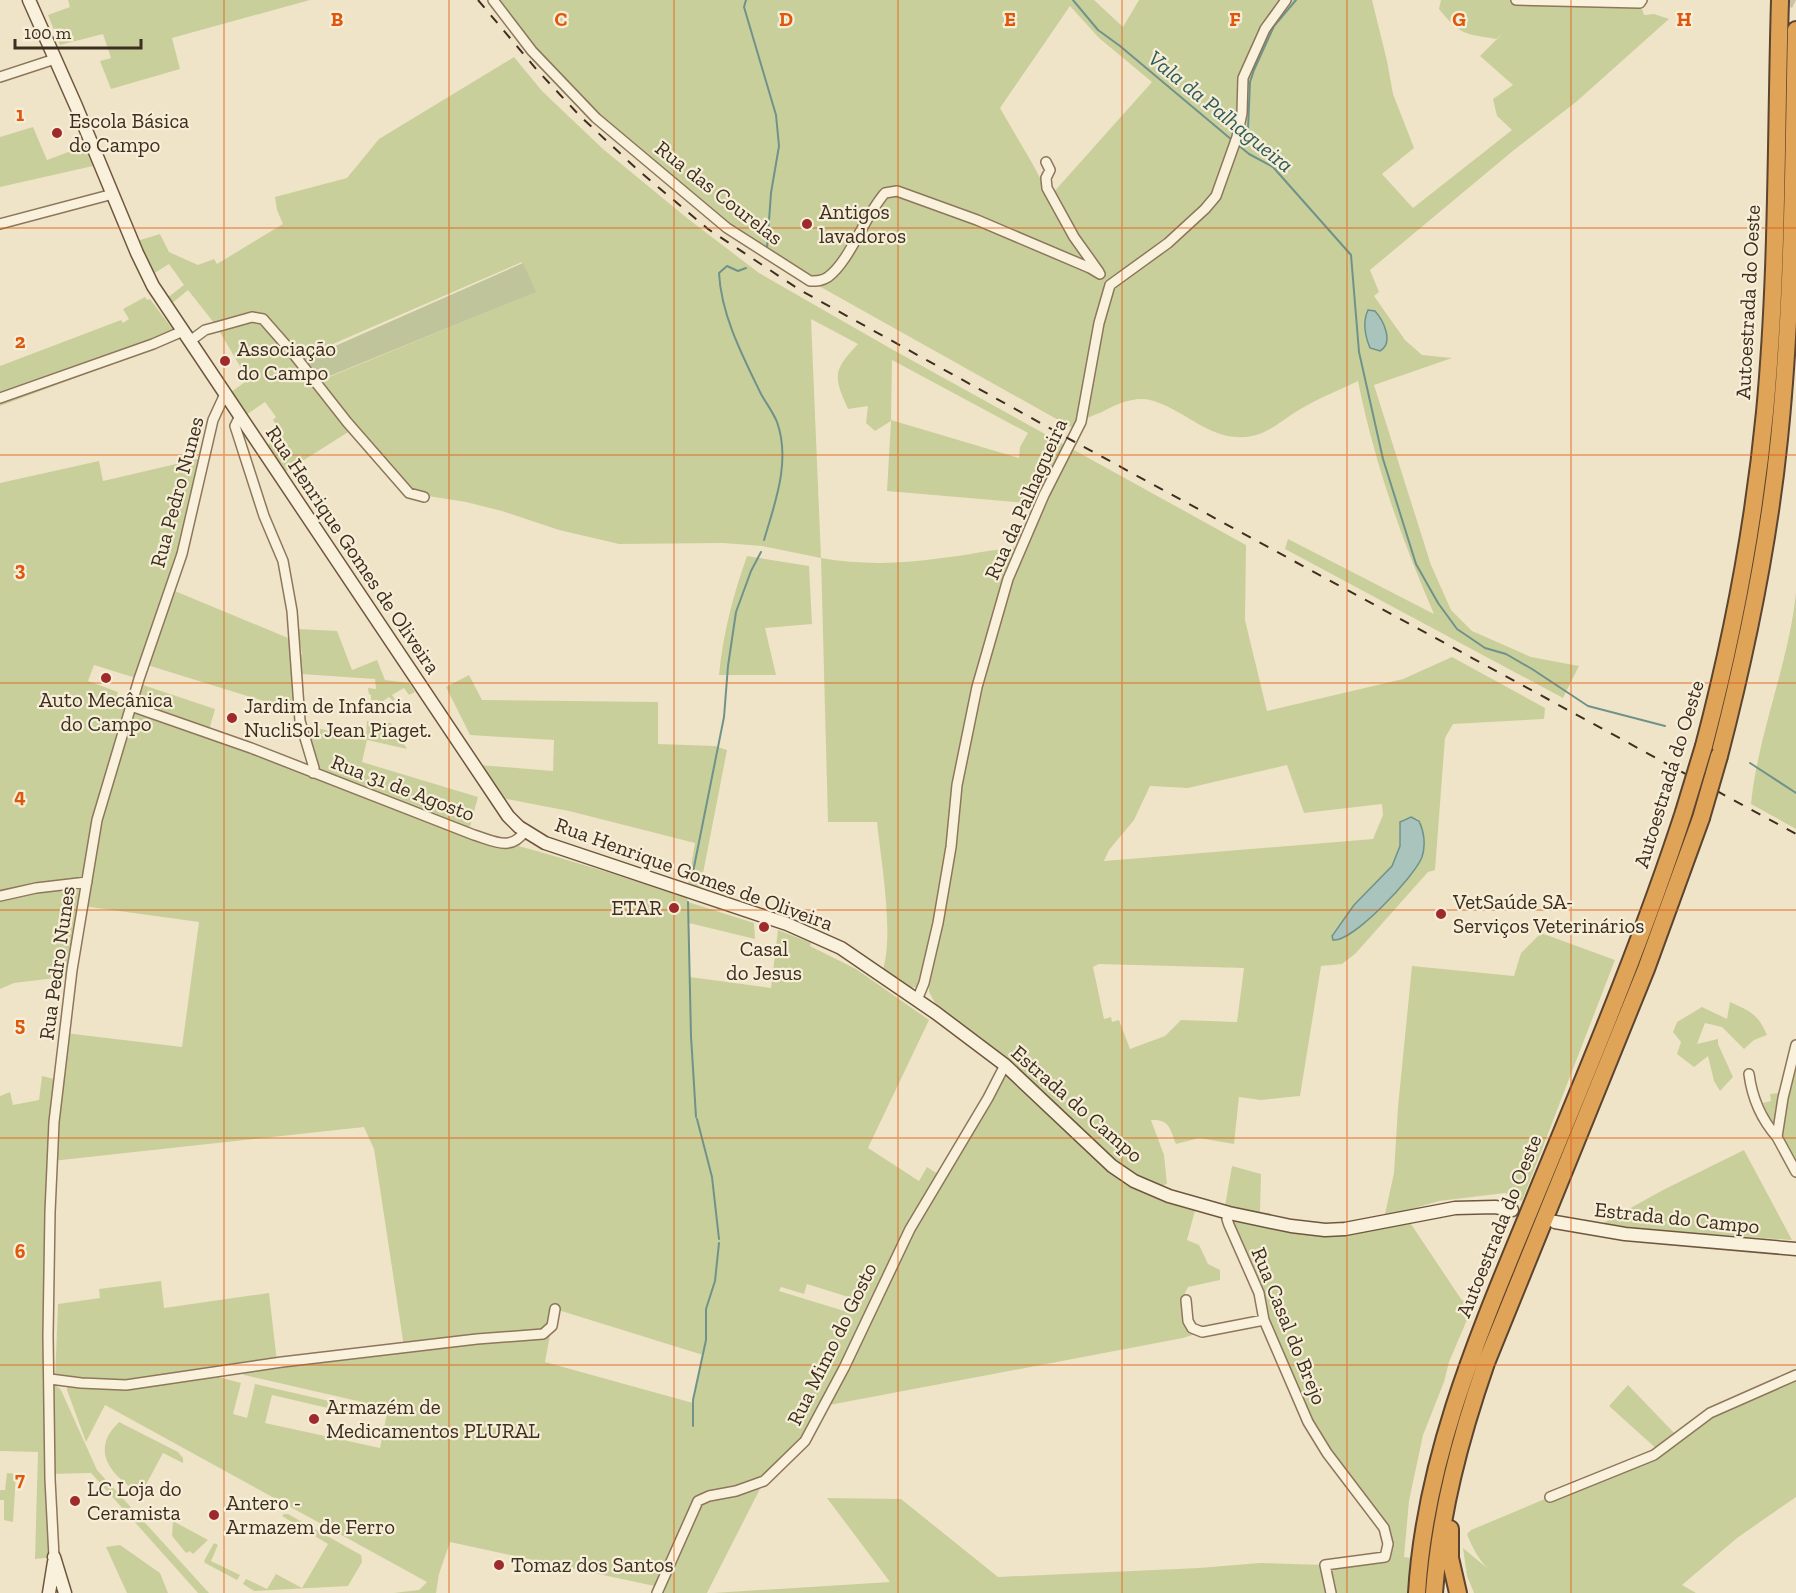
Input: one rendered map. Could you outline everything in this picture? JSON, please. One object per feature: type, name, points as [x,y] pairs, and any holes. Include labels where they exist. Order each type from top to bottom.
[{"type":"highway","name":"Autoestrada do Oeste","points":[[1417,1593],[1423,1532],[1430,1493],[1462,1382],[1493,1300],[1616,1000],[1669,861],[1704,746],[1726,657],[1744,570],[1764,422],[1772,306],[1780,0]]},
{"type":"highway","name":"Autoestrada do Oeste","points":[[1434,1593],[1444,1511],[1463,1431],[1486,1363],[1646,969],[1701,818],[1719,756],[1752,618],[1779,440],[1788,314],[1796,30]]},
{"type":"highway","points":[[1458,1593],[1452,1572],[1449,1546],[1464,1454],[1463,1431]]},
{"type":"street","points":[[0,77],[55,59],[29,0]]},
{"type":"street","name":"Rua das Courelas","points":[[493,0],[532,51],[596,117],[727,228],[810,281],[821,281],[830,276],[874,206],[885,193],[897,191],[977,219],[1090,267],[1100,274]]},
{"type":"street","points":[[1046,162],[1050,170],[1046,178],[1047,188],[1074,237],[1110,285],[1168,243],[1216,196],[1242,113],[1243,78],[1265,29],[1286,0]]},
{"type":"street","points":[[1516,0],[1640,3],[1642,0]]},
{"type":"street","name":"Rua Henrique Gomes de Oliveira","points":[[55,59],[149,278],[508,816],[539,840],[806,931],[841,948],[972,1040]]},
{"type":"street","points":[[0,224],[113,194]]},
{"type":"street","name":"Rua da Palhagueira","points":[[917,1000],[924,983],[938,923],[951,847],[957,785],[977,687],[1008,579],[1044,495],[1081,422],[1100,323],[1110,285]]},
{"type":"street","points":[[0,398],[153,344],[252,317],[262,319],[409,493],[424,497]]},
{"type":"street","name":"Rua Pedro Nunes","points":[[54,1557],[50,1479],[48,1336],[50,1212],[54,1122],[72,970],[97,820],[131,706],[182,554],[213,420],[225,394]]},
{"type":"street","points":[[240,416],[235,426],[264,516],[284,565],[292,611],[300,721],[314,773]]},
{"type":"street","name":"Rua 31 de Agosto","points":[[131,706],[251,748],[474,835],[505,844],[514,843],[525,831]]},
{"type":"street","points":[[0,897],[36,888],[87,882]]},
{"type":"street","name":"Estrada do Campo","points":[[972,1040],[1005,1065],[1100,1157],[1124,1174],[1169,1196],[1229,1213],[1291,1226],[1335,1230],[1445,1209],[1479,1207],[1512,1210]]},
{"type":"street","points":[[1777,1137],[1783,1098],[1796,1045]]},
{"type":"street","name":"Rua Mimo do Gosto","points":[[657,1593],[698,1501],[709,1496],[736,1491],[764,1480],[783,1464],[804,1441],[844,1368],[910,1229],[988,1098],[1005,1065]]},
{"type":"street","points":[[1749,1074],[1758,1106],[1796,1172]]},
{"type":"street","name":"Rua Casal do Brejo","points":[[1229,1213],[1227,1219],[1260,1297],[1264,1320],[1308,1422],[1327,1453],[1384,1528],[1388,1544],[1386,1557],[1326,1565],[1331,1593]]},
{"type":"street","name":"Estrada do Campo","points":[[1554,1222],[1625,1234],[1796,1249]]},
{"type":"street","points":[[1186,1300],[1188,1321],[1192,1328],[1202,1332],[1264,1320]]},
{"type":"street","points":[[50,1379],[126,1385],[282,1362],[543,1334],[552,1326],[555,1309]]},
{"type":"street","points":[[1550,1497],[1654,1455],[1710,1413],[1796,1375]]},
{"type":"street","points":[[49,1593],[54,1557]]},
{"type":"street","points":[[54,1557],[65,1593]]},
{"type":"green space","points":[[68,0],[310,0],[172,38],[180,69],[111,89],[100,61],[111,58],[103,34],[60,45],[48,15],[70,7]]},
{"type":"green space","points":[[493,0],[1094,0],[1123,27],[1139,0],[1372,0],[1393,94],[1414,148],[1382,174],[1413,208],[1512,130],[1497,116],[1493,99],[1513,85],[1480,56],[1502,34],[1496,39],[1477,36],[1458,29],[1439,9],[1441,0],[1642,0],[1640,3],[1644,15],[1654,14],[1669,19],[1576,102],[1514,150],[1370,270],[1379,292],[1374,296],[1405,340],[1422,355],[1452,358],[1374,385],[1431,565],[1451,610],[1472,631],[1531,657],[1579,666],[1563,698],[1285,549],[1288,539],[1434,614],[1410,557],[1390,499],[1372,440],[1358,381],[1310,403],[1278,424],[1252,436],[1224,435],[1163,404],[1144,399],[1125,402],[1090,417],[1082,423],[1078,431],[810,281],[824,279],[836,270],[878,202],[885,193],[897,191],[977,220],[1100,273],[1074,237],[1052,194],[1152,82],[1099,38],[1070,6],[1000,108],[1069,232],[1091,266],[951,205],[894,187],[881,188],[832,269],[815,276],[799,272],[769,252],[768,255],[710,214],[654,169],[627,146],[551,71]],"holes":[[[1368,310],[1375,311],[1382,320],[1387,337],[1384,347],[1379,351],[1370,348],[1365,329]]]},
{"type":"green space","points":[[514,57],[542,91],[603,149],[759,273],[1246,545],[1245,620],[1267,711],[1403,679],[1452,657],[1545,708],[1544,719],[1453,724],[1445,738],[1435,870],[1428,872],[1355,954],[1342,964],[1321,966],[1300,1096],[1261,1100],[1239,1097],[1234,1144],[1199,1138],[1176,1144],[1166,1123],[1151,1120],[1164,1155],[1167,1184],[1161,1186],[1146,1181],[1125,1169],[940,1012],[929,992],[929,984],[922,982],[918,987],[908,988],[883,969],[886,954],[887,917],[877,822],[828,822],[821,558],[762,546],[723,543],[619,544],[559,530],[466,502],[409,493],[353,429],[285,472],[267,445],[283,434],[273,420],[276,417],[265,402],[246,415],[231,392],[248,380],[217,327],[219,325],[214,323],[188,290],[171,304],[167,298],[184,285],[169,264],[153,274],[137,241],[160,234],[169,252],[198,265],[214,259],[217,264],[283,224],[275,197],[347,178],[379,139]],"holes":[[[522,262],[535,292],[317,382],[299,357]],[[811,319],[858,344],[840,367],[838,381],[848,409],[868,406],[866,423],[875,431],[891,421],[887,491],[1039,504],[1021,547],[897,562],[866,563],[821,558]],[[892,360],[1028,433],[1020,447],[1019,458],[891,420]],[[1287,765],[1304,813],[1382,804],[1383,815],[1373,839],[1104,861],[1109,850],[1134,820],[1150,786],[1188,788]],[[1411,817],[1418,819],[1421,823],[1372,915],[1343,939],[1333,940],[1332,934],[1354,905],[1392,866],[1400,846],[1399,827],[1402,820]],[[1099,964],[1244,968],[1237,1022],[1181,1020],[1165,1036],[1130,1049],[1119,1020],[1112,1022],[1111,1017],[1104,1019],[1093,967]]]},
{"type":"green space","points":[[33,127],[47,160],[87,145],[89,149],[86,150],[93,166],[0,187],[0,137]]},
{"type":"green space","points":[[523,263],[536,292],[320,380],[301,358],[326,350]]},
{"type":"green space","points":[[145,297],[147,300],[150,299],[180,339],[0,406],[0,366],[121,320],[123,323],[129,319],[123,309]]},
{"type":"green space","points":[[206,457],[170,589],[293,640],[299,712],[144,664],[139,679],[94,665],[88,681],[118,692],[116,699],[131,706],[313,773],[301,724],[366,740],[367,721],[391,723],[407,749],[367,740],[362,762],[478,797],[469,830],[475,835],[608,872],[687,898],[688,902],[754,923],[755,939],[689,923],[690,977],[771,988],[778,930],[811,943],[810,946],[856,969],[929,1020],[868,1148],[919,1181],[927,1167],[941,1176],[1002,1068],[1096,1159],[1196,1207],[1187,1240],[1199,1245],[1208,1264],[1220,1270],[1220,1280],[1188,1287],[1185,1293],[1188,1321],[1202,1332],[1183,1338],[824,1406],[805,1441],[764,1481],[707,1593],[657,1593],[659,1587],[450,1542],[439,1574],[436,1593],[394,1593],[419,1590],[427,1582],[105,1405],[86,1442],[67,1390],[67,1382],[55,1380],[58,1304],[100,1298],[99,1289],[161,1281],[164,1308],[269,1293],[277,1362],[404,1347],[374,1149],[364,1127],[52,1161],[51,1381],[61,1390],[97,1470],[209,1593],[198,1593],[91,1473],[50,1474],[54,1557],[35,1559],[38,1452],[0,1451],[0,1096],[10,1092],[13,1105],[39,1100],[42,1076],[58,1080],[65,1033],[182,1047],[199,922],[83,906],[72,976],[14,983],[0,989],[0,483],[99,461],[103,481]],"holes":[[[807,1284],[858,1300],[854,1314],[779,1291],[781,1287],[804,1294]],[[555,1309],[703,1355],[693,1403],[545,1362]],[[236,1369],[244,1375],[388,1408],[380,1448],[265,1423],[272,1395],[362,1416],[364,1409],[255,1384],[247,1418],[233,1414],[241,1383],[208,1374]]]},
{"type":"green space","points":[[747,556],[809,566],[812,624],[765,628],[776,675],[719,675],[729,615]]},
{"type":"green space","points":[[1796,592],[1796,829],[1751,804],[1760,751],[1787,645]]},
{"type":"green space","points":[[298,629],[337,631],[352,670],[377,660],[385,680],[409,683],[415,692],[409,695],[404,688],[392,695],[395,699],[393,701],[389,697],[379,704],[378,700],[371,700],[368,688],[376,689],[375,679],[301,674],[300,657],[302,654]]},
{"type":"green space","points":[[469,675],[482,700],[658,702],[658,744],[715,746],[727,750],[700,889],[688,885],[695,843],[569,811],[501,798],[479,765],[553,771],[554,740],[470,735],[446,687]]},
{"type":"green space","points":[[143,685],[215,709],[209,730],[138,705]]},
{"type":"green space","points":[[1541,933],[1615,960],[1522,1201],[1505,1193],[1439,1201],[1401,1212],[1385,1214],[1394,1173],[1412,966],[1514,976],[1521,953]]},
{"type":"green space","points":[[1730,1002],[1753,1014],[1767,1035],[1754,1040],[1744,1049],[1722,1027],[1705,1023],[1697,1044],[1718,1039],[1718,1044],[1733,1077],[1720,1091],[1714,1081],[1708,1056],[1694,1067],[1677,1054],[1681,1042],[1673,1032],[1677,1022],[1702,1007],[1727,1019]]},
{"type":"green space","points":[[1796,1045],[1796,1172],[1777,1137]]},
{"type":"green space","points":[[1780,1093],[1774,1128],[1763,1103],[1771,1101],[1770,1094]]},
{"type":"green space","points":[[1744,1150],[1792,1240],[1598,1226],[1663,1190]]},
{"type":"green space","points":[[1232,1166],[1261,1174],[1260,1212],[1225,1206]]},
{"type":"green space","points":[[1237,1219],[1314,1234],[1409,1221],[1461,1299],[1472,1308],[1449,1362],[1444,1382],[1423,1435],[1409,1501],[1404,1557],[1412,1558],[1409,1593],[713,1593],[890,1582],[827,1498],[901,1499],[998,1577],[1260,1563],[1325,1565],[1385,1557],[1384,1528],[1327,1452],[1279,1357],[1233,1226],[1233,1222]]},
{"type":"green space","points":[[1796,1375],[1796,1497],[1737,1538],[1682,1585],[1696,1593],[1474,1593],[1467,1576],[1463,1548],[1487,1568],[1469,1539],[1467,1534],[1471,1530],[1659,1451],[1609,1406],[1628,1385],[1678,1437],[1702,1418]]},
{"type":"green space","points":[[119,1422],[178,1452],[183,1458],[183,1463],[163,1453],[141,1494],[121,1480],[108,1463],[105,1444]]},
{"type":"green space","points":[[7,1473],[16,1474],[13,1522],[4,1520],[4,1500],[0,1500],[0,1490],[5,1490]]},
{"type":"green space","points":[[288,1514],[361,1555],[362,1562],[348,1586],[254,1591],[243,1584],[246,1579],[267,1589],[276,1574],[302,1588],[328,1544],[282,1516]]},
{"type":"green space","points":[[173,1521],[208,1540],[193,1554],[190,1551],[186,1553],[172,1536]]},
{"type":"green space","points":[[214,1543],[218,1545],[211,1561],[240,1575],[237,1580],[205,1563]]},
{"type":"green space","points":[[120,1545],[160,1573],[168,1593],[127,1593],[106,1547]]},
{"type":"water","points":[[1368,310],[1375,311],[1382,320],[1386,332],[1386,343],[1380,351],[1370,348],[1367,339],[1365,325]]},
{"type":"water","points":[[1411,817],[1419,821],[1424,838],[1422,857],[1417,866],[1396,892],[1368,920],[1342,938],[1333,940],[1332,936],[1354,905],[1392,866],[1400,846],[1400,822]]},
{"type":"waterway","points":[[746,0],[744,7],[776,115],[779,146],[771,193],[767,248]]},
{"type":"waterway","name":"Vala da Palhagueira","points":[[1073,0],[1098,30],[1232,140]]},
{"type":"waterway","points":[[1240,147],[1248,130],[1250,82],[1254,70],[1274,26],[1296,0]]},
{"type":"waterway","name":"Vala da Palhagueira","points":[[1237,144],[1249,154],[1273,167],[1351,255],[1359,352],[1383,459],[1416,564],[1438,603],[1457,629],[1485,648],[1506,654],[1532,669],[1588,706],[1665,726]]},
{"type":"waterway","points":[[746,268],[738,271],[727,266],[719,273],[728,320],[747,365],[777,422],[781,437],[780,482],[764,540]]},
{"type":"waterway","points":[[691,882],[724,717],[728,666],[736,612],[751,571],[761,552]]},
{"type":"waterway","points":[[1750,763],[1796,793]]},
{"type":"waterway","points":[[688,902],[691,1036],[696,1117]]},
{"type":"waterway","points":[[697,1119],[712,1177],[719,1239]]},
{"type":"waterway","points":[[693,1426],[693,1400],[706,1340],[706,1309],[715,1281],[719,1243]]},
{"type":"tunnel","points":[[1786,0],[1796,5]]},
{"type":"railway","points":[[478,0],[537,70],[580,116],[639,171],[708,229],[800,290],[1796,834]]},
{"type":"place","name":"Escola Básica do Campo","points":[[57,133]]},
{"type":"place","name":"Antigos lavadoros","points":[[807,224]]},
{"type":"place","name":"Associação do Campo","points":[[225,361]]},
{"type":"place","name":"Auto Mecânica do Campo","points":[[106,678]]},
{"type":"place","name":"Jardim de Infancia NucliSol Jean Piaget.","points":[[232,718]]},
{"type":"place","name":"ETAR","points":[[674,908]]},
{"type":"place","name":"VetSaúde SA- Serviços Veterinários","points":[[1441,914]]},
{"type":"place","name":"Casal do Jesus","points":[[764,927]]},
{"type":"place","name":"Armazém de Medicamentos PLURAL","points":[[314,1419]]},
{"type":"place","name":"LC Loja do Ceramista","points":[[75,1501]]},
{"type":"place","name":"Antero - Armazem de Ferro","points":[[214,1515]]},
{"type":"place","name":"Tomaz dos Santos","points":[[499,1565]]}]
